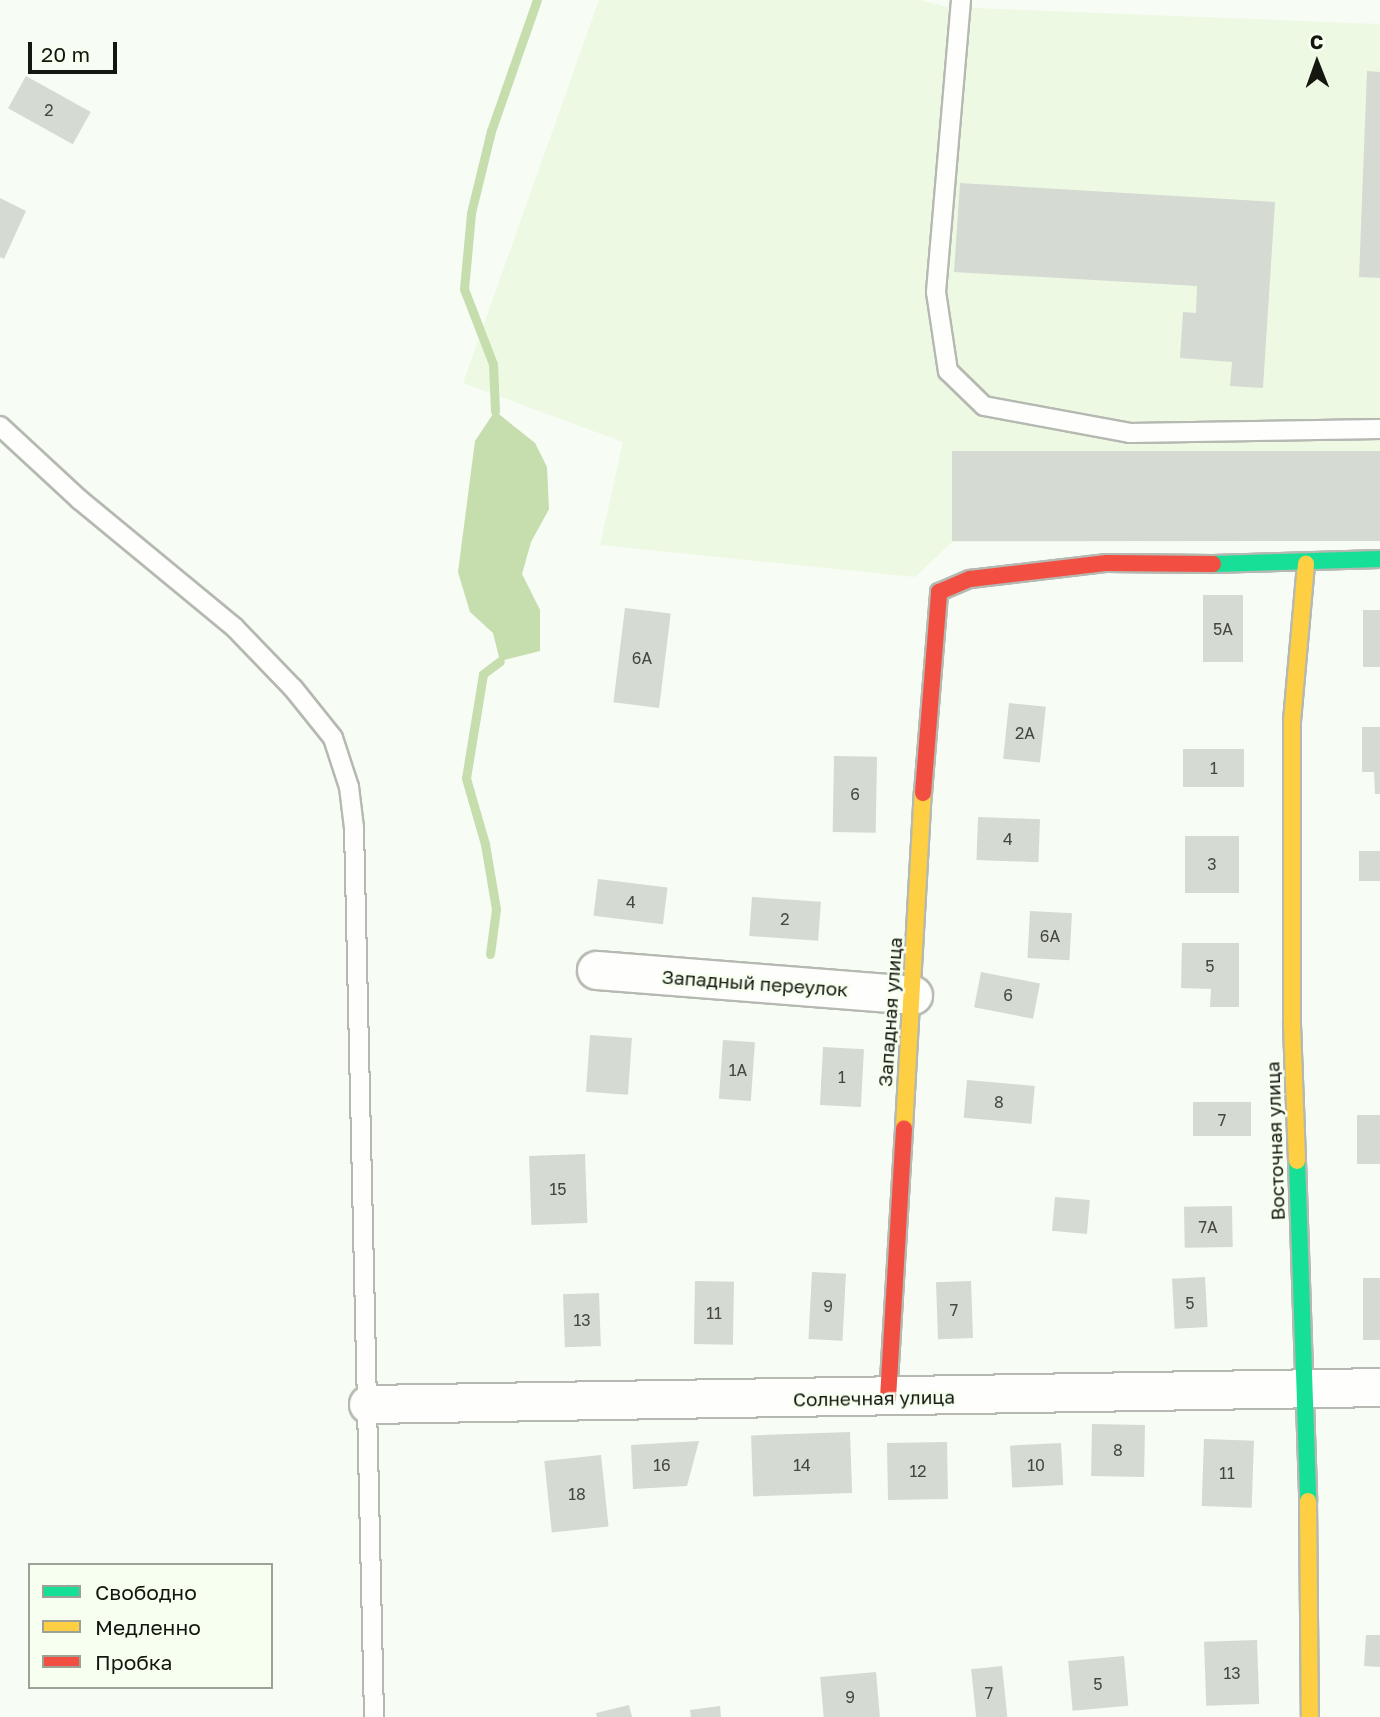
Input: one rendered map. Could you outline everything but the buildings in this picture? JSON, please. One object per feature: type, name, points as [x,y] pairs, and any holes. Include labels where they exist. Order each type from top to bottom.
[{"type":"street","points":[[1306,564],[1380,559]]},
{"type":"street","name":"Западная улица","points":[[888,1398],[933,628],[939,592],[970,579],[1107,563],[1306,564]]},
{"type":"street","name":"Восточная улица","points":[[1306,564],[1292,721],[1293,1022],[1310,1717]]},
{"type":"street","name":"Западный переулок","points":[[596,970],[913,995]]},
{"type":"street","name":"Солнечная улица","points":[[368,1404],[888,1398],[1380,1387]]},
{"type":"lane","points":[[961,0],[936,292],[948,371],[984,406],[1130,433],[1380,429]]},
{"type":"lane","points":[[0,426],[80,500],[234,627],[293,688],[333,738],[349,788],[354,828],[374,1717]]},
{"type":"shaded area","points":[[599,0],[920,0],[947,7],[1380,24],[1380,541],[952,542],[915,577],[600,545],[623,442],[463,383]]},
{"type":"shaded area","points":[[495,411],[535,443],[547,467],[549,509],[531,542],[522,574],[540,610],[540,651],[500,661],[493,633],[470,612],[458,572],[475,441]]},
{"type":"waterway","points":[[495,411],[493,364],[464,289],[471,213],[491,131],[537,0]]},
{"type":"waterway","points":[[490,954],[496,909],[485,844],[466,778],[483,674],[500,661]]},
{"type":"traffic: fast","points":[[1213,564],[1380,559]]},
{"type":"traffic: fast","points":[[1297,1161],[1308,1501]]},
{"type":"traffic: slow","points":[[1297,1161],[1292,1022],[1292,721],[1306,564]]},
{"type":"traffic: slow","points":[[904,1128],[923,793]]},
{"type":"traffic: slow","points":[[1308,1501],[1310,1717]]},
{"type":"traffic: jam","points":[[923,793],[939,592],[970,579],[1107,563],[1213,564]]},
{"type":"traffic: jam","points":[[888,1398],[904,1128]]}]
